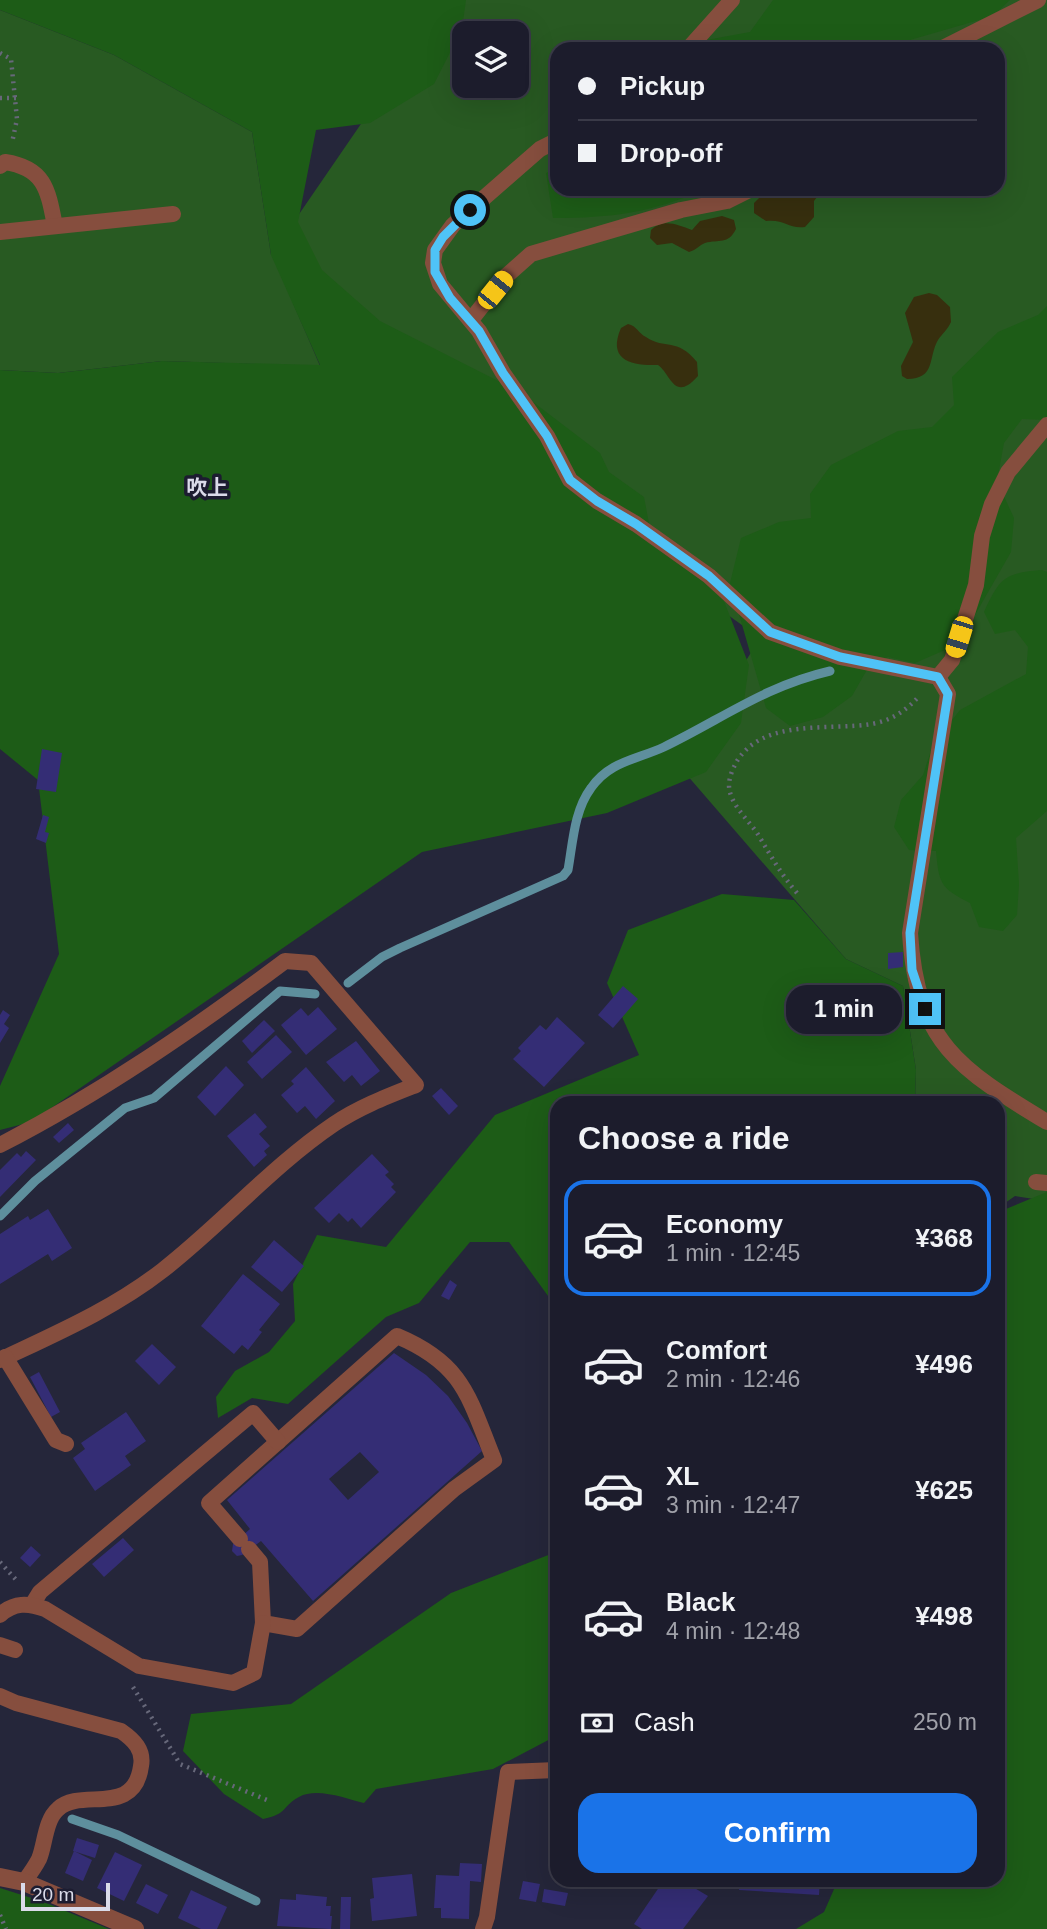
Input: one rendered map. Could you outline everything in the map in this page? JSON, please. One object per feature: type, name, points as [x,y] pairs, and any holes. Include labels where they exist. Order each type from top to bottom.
[{"type":"street","points":[[0,1877],[24,1882],[135,1929]]},
{"type":"lane","points":[[694,42],[732,0]]},
{"type":"lane","points":[[955,42],[1038,0]]},
{"type":"lane","points":[[550,144],[540,149],[453,225],[435,250],[433,263],[440,284],[471,320],[503,373],[547,436],[570,480],[709,576],[770,632],[840,657],[938,677],[948,694],[910,933],[912,970],[937,1035],[952,1056],[982,1081],[1047,1122]]},
{"type":"lane","points":[[2,164],[19,164],[38,175],[44,184],[55,226]]},
{"type":"lane","points":[[471,320],[504,278],[531,254],[681,209],[727,201],[737,196]]},
{"type":"lane","points":[[0,232],[173,214]]},
{"type":"lane","points":[[938,677],[952,660],[976,585],[982,536],[992,504],[1008,472],[1047,425]]},
{"type":"lane","points":[[0,1145],[127,1073],[208,1020],[285,961],[311,963],[416,1085],[337,1122],[306,1144],[165,1269],[126,1297],[62,1332],[3,1358],[56,1440],[66,1444]]},
{"type":"lane","points":[[0,1615],[19,1604],[45,1609],[139,1666],[233,1683],[254,1673],[263,1623],[260,1562],[209,1503],[397,1336],[423,1346],[450,1368],[465,1388],[494,1460],[454,1489],[297,1629],[263,1623]]},
{"type":"lane","points":[[32,1605],[40,1592],[253,1413],[278,1442]]},
{"type":"lane","points":[[0,1696],[16,1703],[121,1731],[134,1740],[142,1763],[140,1775],[131,1789],[119,1797],[65,1803],[54,1811],[38,1860],[24,1882]]},
{"type":"lane","points":[[483,1929],[508,1772],[550,1770]]},
{"type":"path","points":[[0,53],[11,59],[17,119],[10,152],[2,164]]},
{"type":"path","points":[[0,98],[16,98]]},
{"type":"path","points":[[797,894],[777,870],[758,835],[734,803],[729,787],[732,770],[742,754],[758,739],[802,729],[872,724],[905,711],[938,677]]},
{"type":"path","points":[[0,1562],[24,1589]]},
{"type":"path","points":[[126,1676],[180,1764],[267,1800]]},
{"type":"path","points":[[0,1915],[6,1929]]},
{"type":"green space","points":[[0,0],[466,0],[463,21],[452,21],[452,49],[434,84],[370,123],[316,130],[298,222],[322,270],[380,321],[520,392],[600,453],[609,472],[644,497],[651,534],[715,578],[749,665],[741,723],[706,772],[607,813],[422,852],[31,1122],[0,1130],[0,1086],[59,954],[38,780],[0,749],[0,370],[58,373],[162,361],[320,365],[271,255],[252,132],[114,55],[0,10]]},
{"type":"green space","points":[[446,0],[1047,0],[1047,1201],[1015,1196],[1005,1203],[1005,1096],[915,1096],[916,1070],[903,986],[846,959],[680,767],[760,638],[293,303],[320,366],[162,361],[58,373],[0,370],[0,10],[114,55],[252,132],[271,255]]},
{"type":"green space","points":[[773,0],[1010,0],[993,16],[908,42],[695,42],[750,32]]},
{"type":"green space","points":[[550,171],[550,196],[688,196],[631,212],[594,217],[553,218],[546,173]]},
{"type":"green space","points":[[1047,306],[1047,420],[1022,419],[1004,443],[997,481],[1014,518],[1011,552],[975,615],[945,650],[915,663],[888,657],[868,668],[852,696],[823,717],[790,726],[766,708],[730,583],[741,538],[779,522],[811,518],[810,494],[831,465],[898,431],[932,427],[954,405],[952,377],[998,332],[1038,315]]},
{"type":"green space","points":[[1042,570],[1047,572],[1047,811],[1016,838],[1019,884],[1017,915],[1003,931],[979,927],[970,903],[952,893],[940,878],[936,851],[909,850],[894,827],[901,800],[923,775],[933,744],[960,710],[1026,674],[1028,647],[1015,630],[995,634],[984,612],[994,592],[1005,579],[1019,573]]},
{"type":"green space","points":[[722,894],[794,900],[846,959],[903,986],[916,1070],[915,1096],[550,1096],[550,1299],[509,1242],[470,1242],[419,1303],[386,1317],[288,1404],[252,1398],[218,1418],[216,1397],[235,1371],[269,1352],[295,1321],[293,1284],[317,1235],[386,1247],[495,1115],[639,1055],[607,983],[628,930]]},
{"type":"green space","points":[[1047,1192],[1047,1929],[796,1929],[824,1912],[835,1887],[1005,1887],[1005,1209]]},
{"type":"green space","points":[[550,1554],[550,1739],[493,1769],[376,1789],[364,1803],[332,1795],[306,1794],[277,1815],[263,1819],[224,1794],[183,1751],[191,1714],[291,1704],[451,1593]]},
{"type":"green space","points":[[0,1888],[44,1902],[109,1929],[0,1929]]},
{"type":"sand","points":[[761,196],[818,196],[814,201],[814,217],[805,227],[766,221],[754,213],[754,203]]},
{"type":"sand","points":[[722,216],[734,220],[736,229],[733,234],[726,239],[705,243],[689,252],[672,243],[657,245],[650,238],[651,230],[661,224],[692,230],[700,221]]},
{"type":"sand","points":[[929,293],[937,295],[950,307],[951,322],[938,340],[927,371],[916,378],[907,379],[902,376],[901,366],[913,342],[905,313],[914,297]]},
{"type":"sand","points":[[628,324],[653,341],[683,349],[690,354],[697,362],[698,376],[690,384],[678,387],[658,365],[639,364],[624,359],[619,354],[617,339],[621,328]]},
{"type":"building","points":[[42,749],[62,753],[56,792],[36,789]]},
{"type":"building","points":[[43,815],[49,817],[45,832],[49,833],[46,843],[36,839]]},
{"type":"building","points":[[903,952],[903,967],[888,969],[888,953]]},
{"type":"building","points":[[623,986],[638,999],[613,1028],[598,1015]]},
{"type":"building","points":[[318,1007],[337,1029],[306,1055],[281,1025],[301,1008],[308,1016]]},
{"type":"building","points":[[3,1010],[10,1015],[4,1024],[9,1028],[0,1043],[0,1015]]},
{"type":"building","points":[[557,1017],[585,1043],[544,1087],[513,1059],[521,1051],[518,1048],[540,1025],[546,1030]]},
{"type":"building","points":[[264,1020],[275,1031],[252,1053],[242,1041]]},
{"type":"building","points":[[276,1035],[292,1052],[262,1079],[247,1062]]},
{"type":"building","points":[[356,1041],[380,1071],[361,1086],[352,1075],[344,1082],[326,1062]]},
{"type":"building","points":[[226,1066],[244,1085],[215,1116],[197,1097]]},
{"type":"building","points":[[306,1067],[335,1101],[316,1119],[305,1106],[297,1113],[281,1095],[294,1084],[291,1081]]},
{"type":"building","points":[[441,1088],[458,1106],[449,1115],[432,1096]]},
{"type":"building","points":[[255,1113],[267,1127],[259,1134],[270,1146],[264,1151],[267,1155],[254,1167],[227,1136]]},
{"type":"building","points":[[68,1123],[74,1130],[59,1143],[53,1137]]},
{"type":"building","points":[[26,1151],[36,1160],[0,1197],[0,1170],[17,1153],[21,1157]]},
{"type":"building","points":[[372,1154],[389,1172],[385,1175],[394,1184],[391,1187],[396,1192],[361,1228],[352,1218],[348,1222],[339,1213],[329,1223],[314,1208]]},
{"type":"building","points":[[48,1209],[72,1248],[52,1261],[48,1254],[0,1284],[0,1234],[28,1216],[30,1220]]},
{"type":"building","points":[[274,1240],[304,1266],[282,1292],[251,1267]]},
{"type":"building","points":[[243,1274],[280,1304],[259,1330],[262,1332],[248,1350],[242,1345],[234,1354],[201,1326]]},
{"type":"building","points":[[450,1280],[457,1285],[449,1300],[441,1296]]},
{"type":"building","points":[[152,1344],[176,1367],[159,1385],[135,1361]]},
{"type":"building","points":[[394,1353],[426,1375],[448,1396],[482,1451],[313,1601],[261,1541],[242,1555],[237,1556],[232,1551],[233,1544],[250,1529],[227,1500]],"holes":[[[360,1452],[379,1472],[348,1500],[329,1479]]]},
{"type":"building","points":[[39,1372],[60,1412],[51,1417],[30,1377]]},
{"type":"building","points":[[126,1412],[146,1441],[125,1456],[131,1465],[95,1491],[73,1458],[85,1449],[81,1443]]},
{"type":"building","points":[[123,1538],[134,1550],[104,1577],[92,1564]]},
{"type":"building","points":[[31,1546],[41,1555],[30,1567],[20,1558]]},
{"type":"building","points":[[77,1838],[99,1845],[95,1858],[73,1851]]},
{"type":"building","points":[[74,1851],[92,1860],[83,1881],[65,1873]]},
{"type":"building","points":[[115,1852],[142,1865],[124,1901],[97,1888]]},
{"type":"building","points":[[460,1863],[482,1864],[481,1882],[470,1881],[469,1919],[441,1918],[441,1908],[434,1908],[436,1875],[459,1876]]},
{"type":"building","points":[[412,1874],[417,1916],[372,1921],[372,1878]]},
{"type":"building","points":[[523,1881],[540,1884],[536,1902],[519,1899]]},
{"type":"building","points":[[146,1884],[168,1895],[158,1914],[136,1903]]},
{"type":"building","points":[[659,1887],[693,1887],[708,1896],[683,1929],[642,1929],[634,1924]]},
{"type":"building","points":[[739,1887],[820,1887],[819,1895],[739,1890]]},
{"type":"building","points":[[544,1889],[568,1893],[565,1906],[542,1902]]},
{"type":"building","points":[[191,1890],[227,1907],[217,1929],[201,1929],[178,1918]]},
{"type":"building","points":[[296,1894],[327,1897],[326,1906],[331,1906],[331,1929],[277,1926],[280,1899],[296,1900]]},
{"type":"building","points":[[341,1897],[351,1897],[350,1929],[340,1929]]},
{"type":"waterway","points":[[348,983],[382,957],[400,948],[563,876],[568,870],[575,827],[585,797],[606,772],[664,747],[764,694],[830,671]]},
{"type":"waterway","points":[[0,1216],[35,1181],[125,1108],[154,1098],[280,991],[315,994]]},
{"type":"waterway","points":[[72,1819],[118,1835],[256,1901]]},
{"type":"district","name":"吹上","points":[[207,488]]},
{"type":"route","points":[[470,210],[453,225],[435,250],[435,272],[450,298],[479,331],[503,373],[547,436],[570,480],[709,576],[770,632],[840,657],[938,677],[948,694],[910,933],[912,970],[925,1009]]}]
